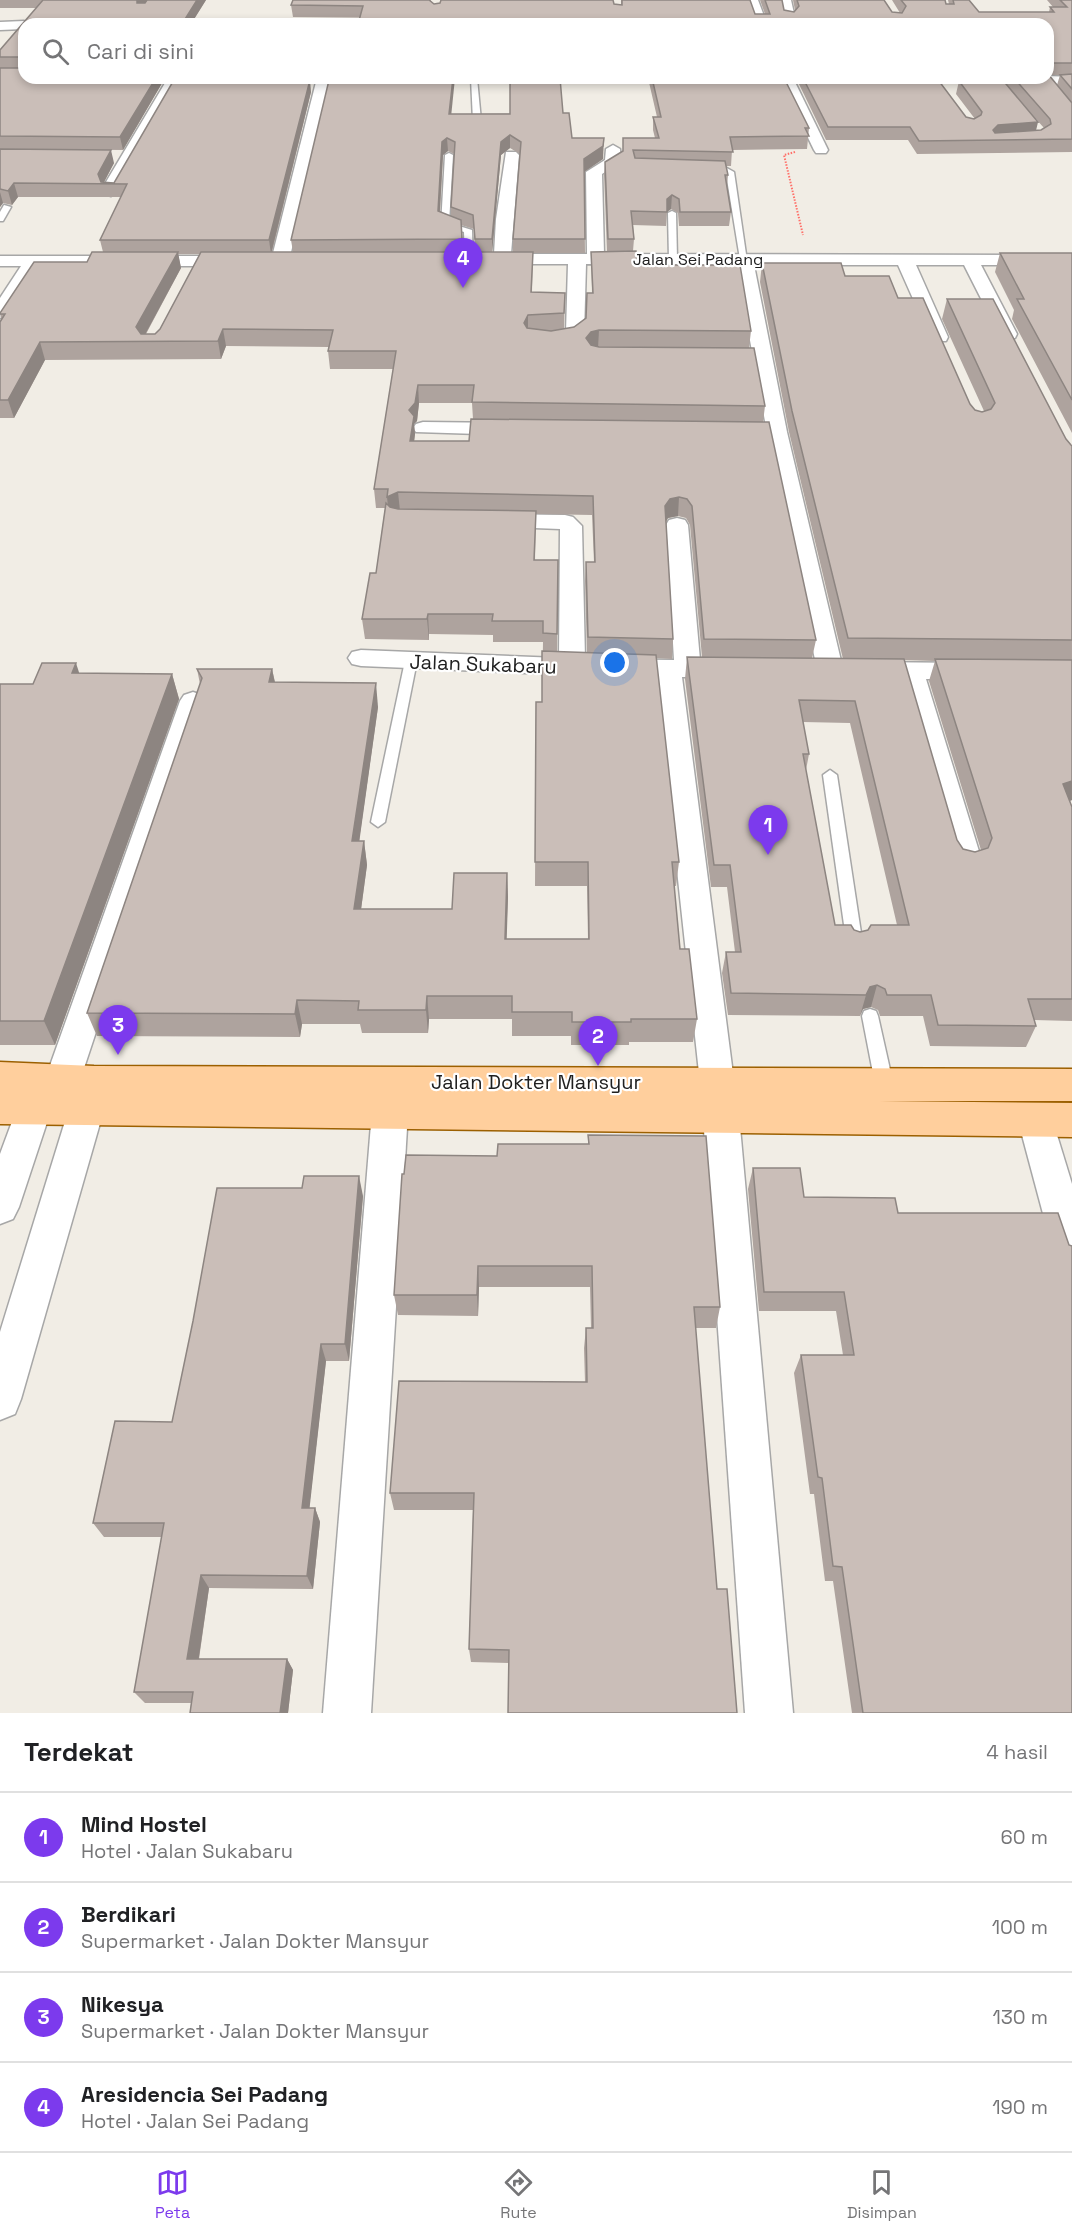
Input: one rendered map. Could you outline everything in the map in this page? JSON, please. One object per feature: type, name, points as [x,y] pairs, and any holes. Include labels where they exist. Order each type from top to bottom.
[{"type":"main road","name":"Jalan Dokter Mansyur","points":[[0,1078],[54,1094],[390,1112],[719,1099],[884,1083],[1072,1085]]},
{"type":"main road","name":"Jalan Dokter Mansyur","points":[[54,1094],[719,1099],[1054,1120]]},
{"type":"street","points":[[752,0],[759,18]]},
{"type":"street","points":[[784,0],[789,18]]},
{"type":"street","points":[[0,26],[18,25]]},
{"type":"street","points":[[1054,81],[1072,81]]},
{"type":"street","points":[[111,191],[111,187],[172,84]]},
{"type":"street","points":[[268,261],[322,84]]},
{"type":"street","points":[[789,84],[821,150]]},
{"type":"street","points":[[939,84],[949,97]]},
{"type":"street","points":[[596,259],[594,172],[613,162],[613,149]]},
{"type":"street","points":[[502,259],[511,154]]},
{"type":"street","points":[[105,157],[129,158]]},
{"type":"street","points":[[535,339],[567,339],[575,334],[577,259]]},
{"type":"street","points":[[744,259],[764,357],[818,669],[1003,671]]},
{"type":"street","points":[[186,281],[197,260]]},
{"type":"street","name":"Jalan Sei Padang","points":[[463,260],[1072,260]]},
{"type":"street","points":[[906,260],[948,358]]},
{"type":"street","points":[[970,260],[1018,354]]},
{"type":"street","points":[[0,261],[304,261]]},
{"type":"street","points":[[0,312],[33,261]]},
{"type":"street","points":[[741,357],[764,357]]},
{"type":"street","points":[[423,428],[529,429]]},
{"type":"street","points":[[753,432],[777,432]]},
{"type":"street","points":[[471,521],[565,522],[571,526],[572,667]]},
{"type":"street","points":[[677,525],[678,669],[719,1099],[770,1713]]},
{"type":"street","name":"Jalan Sukabaru","points":[[362,658],[572,667],[747,669]]},
{"type":"street","points":[[910,670],[967,861]]},
{"type":"street","points":[[0,1207],[54,1094],[193,701]]},
{"type":"street","points":[[0,1399],[54,1094]]},
{"type":"street","points":[[347,1713],[390,1112]]},
{"type":"street","points":[[1054,1120],[1072,1251]]},
{"type":"lane","points":[[474,84],[477,121]]},
{"type":"lane","points":[[449,155],[445,225],[468,230],[463,260]]},
{"type":"lane","points":[[697,168],[725,169],[730,172],[744,259]]},
{"type":"lane","points":[[0,219],[7,207]]},
{"type":"lane","points":[[672,213],[673,259]]},
{"type":"lane","points":[[378,822],[411,661]]},
{"type":"lane","points":[[830,775],[855,946]]},
{"type":"lane","points":[[870,1016],[884,1083]]},
{"type":"path","points":[[810,259],[784,155],[788,152],[821,150]]},
{"type":"building","points":[[43,0],[137,0],[137,3],[145,3],[147,0],[197,0],[186,18],[28,18]]},
{"type":"building","points":[[293,0],[429,0],[434,4],[440,3],[441,0],[613,0],[614,4],[622,5],[622,0],[750,0],[755,14],[770,14],[765,0],[782,0],[784,10],[794,12],[799,6],[797,0],[884,0],[892,12],[902,13],[906,6],[901,0],[945,0],[946,4],[954,4],[953,0],[969,0],[979,12],[1054,12],[1050,7],[1067,7],[1060,0],[1072,0],[1072,63],[1054,63],[1054,18],[360,18],[363,6],[291,5]]},
{"type":"building","points":[[18,29],[18,57],[0,57],[0,50]]},
{"type":"building","points":[[0,68],[18,68],[18,84],[152,84],[120,137],[0,136]]},
{"type":"building","points":[[1072,74],[1072,89],[1060,75]]},
{"type":"building","points":[[1054,81],[1072,103],[1072,139],[919,141],[910,127],[828,127],[806,84],[941,84],[966,117],[974,119],[982,112],[961,84],[1006,84],[1038,122],[998,125],[993,130],[995,133],[1041,130],[1051,124],[1050,119],[1019,84],[1054,84]]},
{"type":"building","points":[[172,84],[309,84],[269,240],[100,240],[127,184],[14,183],[8,191],[0,189],[0,149],[111,150],[98,174],[101,182],[114,183]]},
{"type":"building","points":[[328,84],[452,84],[449,114],[510,114],[510,84],[561,84],[563,113],[569,113],[572,138],[604,138],[603,146],[584,159],[585,239],[513,239],[521,142],[510,135],[501,142],[492,239],[475,239],[473,215],[451,207],[455,142],[447,138],[442,142],[438,211],[461,220],[462,239],[291,240]]},
{"type":"building","points":[[653,84],[787,84],[809,128],[805,128],[809,136],[730,137],[733,152],[633,150],[635,158],[725,161],[731,212],[680,212],[679,199],[672,195],[667,199],[667,212],[631,211],[634,239],[608,239],[605,162],[623,151],[623,138],[659,138],[653,117],[661,117]]},
{"type":"building","points":[[636,251],[637,265],[740,265],[751,331],[599,330],[591,332],[586,338],[591,345],[599,347],[754,348],[765,406],[472,402],[474,385],[418,385],[415,403],[409,410],[414,416],[410,441],[469,441],[471,419],[769,422],[816,640],[704,639],[692,506],[687,499],[679,497],[670,499],[665,506],[673,639],[588,637],[586,562],[595,562],[593,496],[398,492],[387,497],[388,489],[374,489],[396,351],[328,351],[333,330],[223,329],[218,341],[40,342],[8,400],[0,400],[0,322],[5,314],[0,313],[34,262],[87,262],[92,252],[178,252],[136,327],[141,334],[155,334],[160,329],[201,252],[533,252],[531,292],[565,293],[564,313],[528,315],[524,323],[527,328],[551,331],[574,327],[586,318],[587,293],[593,293],[591,252]]},
{"type":"building","points":[[1000,253],[1072,253],[1072,400],[1017,299],[1024,299]]},
{"type":"building","points":[[762,263],[841,263],[845,276],[889,276],[898,298],[923,298],[970,404],[975,410],[982,412],[991,409],[995,403],[947,299],[993,299],[1066,439],[1072,446],[1072,640],[848,638],[792,411]]},
{"type":"building","points":[[386,503],[398,509],[536,511],[534,560],[558,560],[557,634],[543,633],[543,621],[492,621],[493,614],[428,614],[427,619],[362,619],[370,573],[376,573]]},
{"type":"building","points":[[542,651],[656,655],[679,862],[672,862],[680,949],[689,949],[697,1019],[572,1022],[572,1012],[512,1012],[512,996],[427,996],[426,1010],[358,1010],[359,1001],[297,1000],[295,1014],[87,1013],[202,678],[197,669],[272,669],[269,682],[376,683],[352,841],[364,841],[354,909],[452,909],[454,873],[507,873],[505,939],[589,939],[588,862],[535,862],[536,702],[542,702]]},
{"type":"building","points":[[687,657],[904,659],[957,840],[963,849],[975,852],[988,848],[992,838],[935,659],[1072,660],[1072,781],[1063,784],[1072,807],[1072,999],[1028,999],[1036,1026],[938,1025],[931,995],[887,995],[885,989],[877,985],[870,987],[866,995],[731,993],[726,952],[741,952],[730,865],[714,865]],"holes":[[[799,700],[855,701],[909,925],[871,925],[868,930],[860,932],[854,930],[851,925],[835,925],[803,754],[809,754]]]},
{"type":"building","points":[[42,663],[76,663],[72,673],[172,674],[44,1021],[0,1021],[0,684],[33,684]]},
{"type":"building","points":[[588,1135],[706,1136],[720,1307],[694,1307],[717,1589],[727,1589],[737,1713],[508,1713],[509,1650],[469,1649],[474,1493],[390,1493],[399,1381],[587,1382],[586,1328],[593,1328],[592,1266],[478,1266],[477,1295],[394,1295],[402,1174],[404,1174],[406,1155],[497,1156],[498,1144],[589,1144]]},
{"type":"building","points":[[753,1168],[800,1168],[804,1197],[895,1198],[898,1213],[1058,1213],[1069,1245],[1072,1246],[1072,1713],[863,1713],[842,1567],[833,1566],[822,1478],[818,1477],[801,1355],[854,1355],[844,1292],[764,1292]]},
{"type":"building","points":[[304,1176],[359,1176],[345,1344],[321,1344],[302,1508],[315,1508],[307,1576],[201,1575],[187,1659],[287,1659],[280,1713],[190,1713],[193,1692],[134,1692],[164,1523],[93,1523],[115,1421],[172,1422],[217,1188],[302,1188]]},
{"type":"place","name":"Aresidencia Sei Padang","points":[[463,288]]},
{"type":"place","name":"Mind Hostel","points":[[768,855]]},
{"type":"place","name":"Nikesya","points":[[118,1055]]},
{"type":"place","name":"Berdikari","points":[[598,1066]]}]
